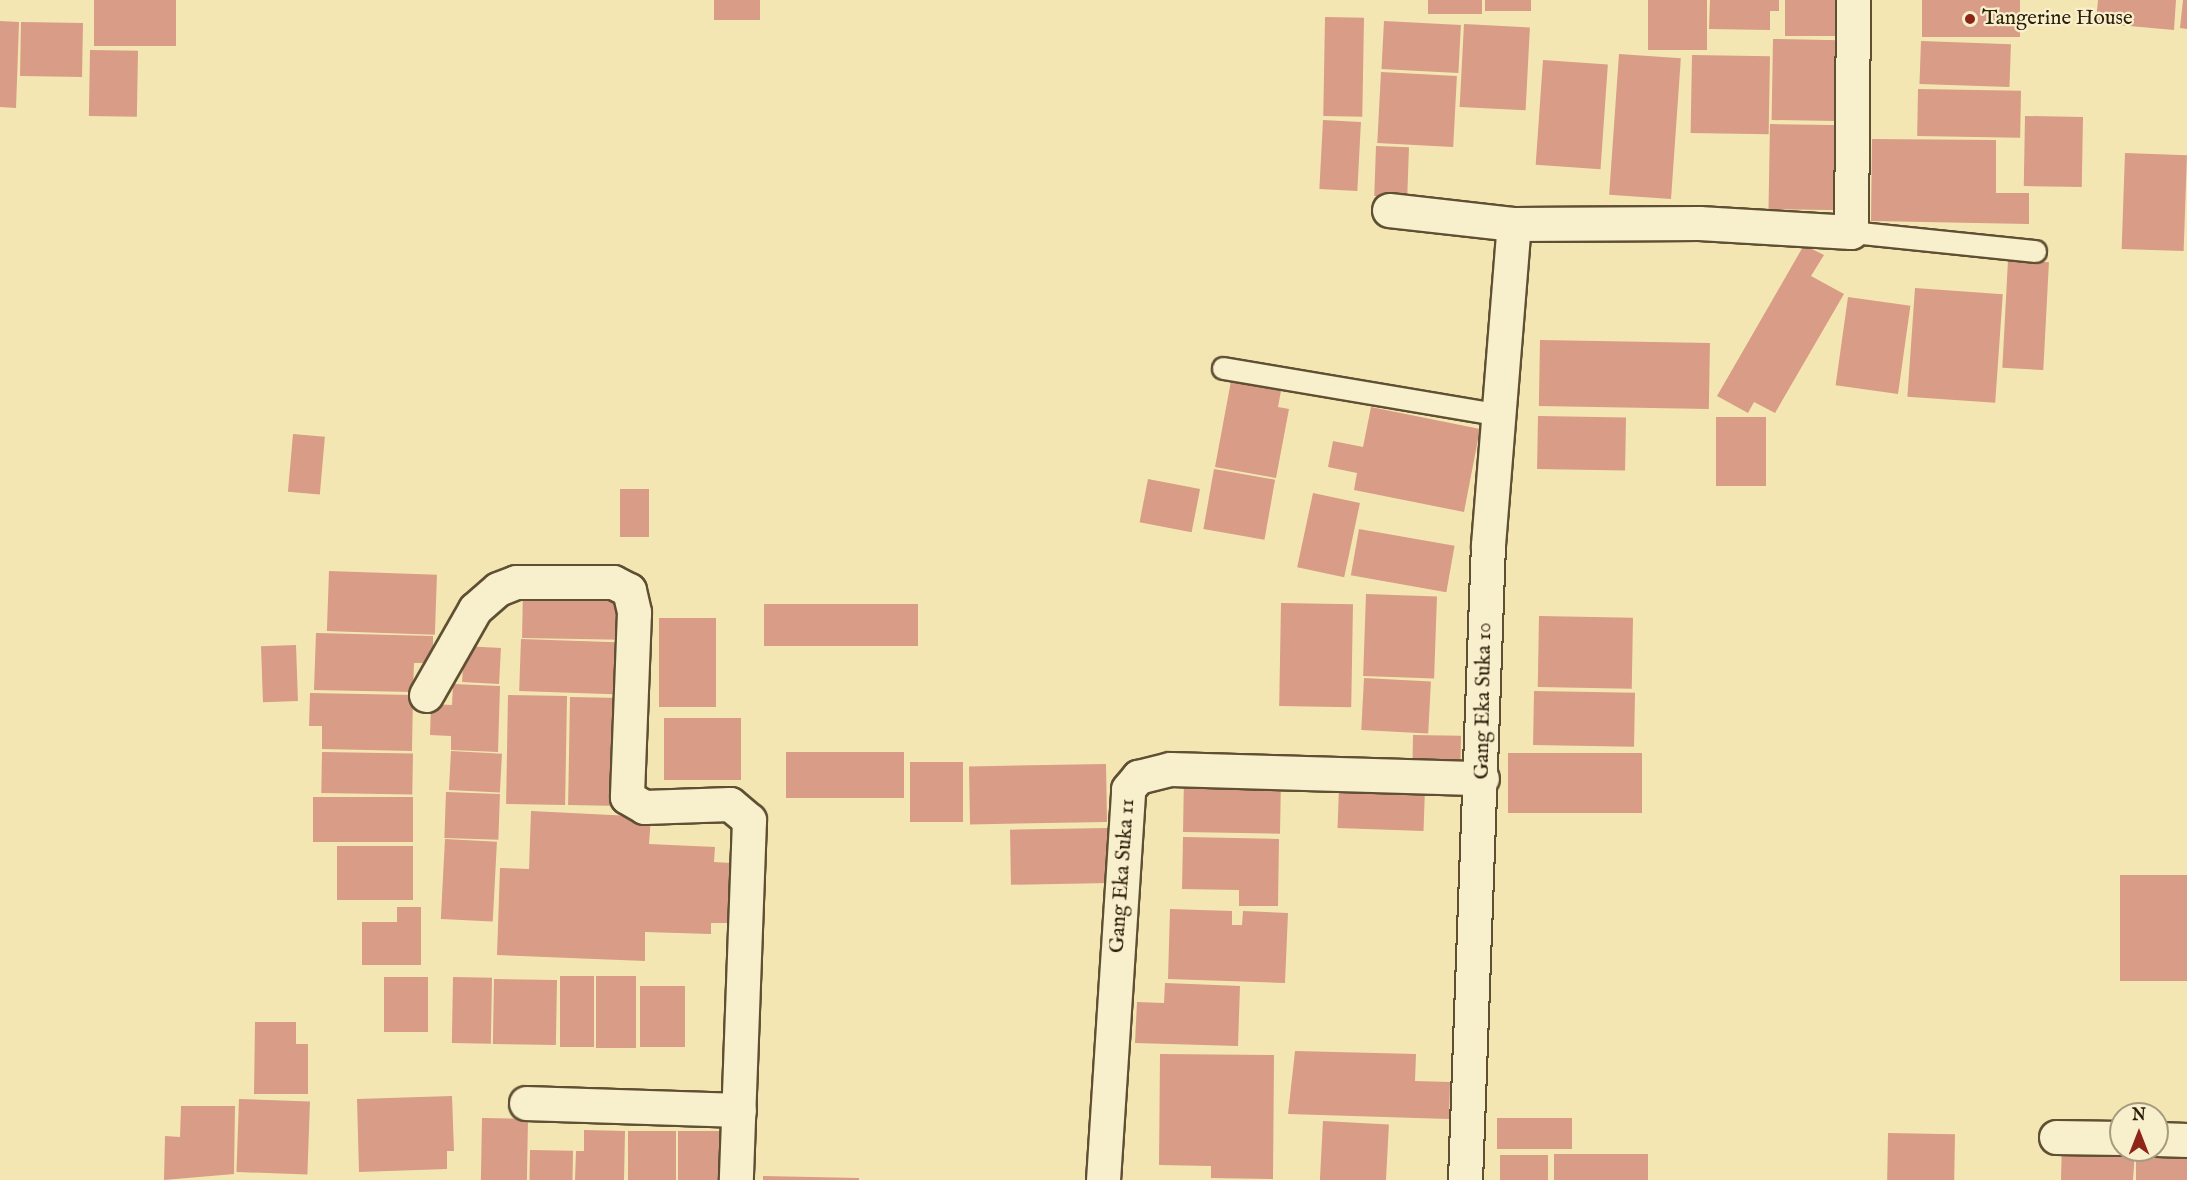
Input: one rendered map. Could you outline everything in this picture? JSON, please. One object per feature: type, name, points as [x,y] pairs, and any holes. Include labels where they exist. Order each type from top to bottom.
[{"type":"street","points":[[1389,210],[1514,224],[1699,223],[1851,232],[1853,0]]},
{"type":"street","name":"Gang Eka Suka 10","points":[[1465,1180],[1482,778],[1488,545],[1502,415],[1514,224]]},
{"type":"street","points":[[426,694],[475,609],[498,589],[516,582],[613,582],[629,590],[634,612],[627,796],[644,807],[730,804],[749,820],[736,1180]]},
{"type":"street","name":"Gang Eka Suka 11","points":[[1103,1180],[1128,789],[1138,777],[1170,768],[1482,778]]},
{"type":"street","points":[[526,1103],[739,1110]]},
{"type":"street","points":[[2056,1137],[2109,1138]]},
{"type":"street","points":[[2169,1139],[2187,1140]]},
{"type":"lane","points":[[1851,232],[2035,251]]},
{"type":"lane","points":[[1223,368],[1502,415]]},
{"type":"building","points":[[94,0],[176,0],[176,46],[94,46]]},
{"type":"building","points":[[714,0],[760,0],[760,20],[714,20]]},
{"type":"building","points":[[1428,0],[1482,0],[1482,14],[1428,14]]},
{"type":"building","points":[[1485,0],[1531,0],[1531,11],[1485,11]]},
{"type":"building","points":[[1648,0],[1707,0],[1707,50],[1648,50]]},
{"type":"building","points":[[1710,0],[1779,0],[1779,11],[1770,11],[1770,30],[1709,29]]},
{"type":"building","points":[[1785,0],[1851,0],[1851,36],[1785,36]]},
{"type":"building","name":"Tangerine House","points":[[1922,0],[2020,0],[2020,37],[1922,37]]},
{"type":"building","points":[[2098,0],[2176,0],[2174,30],[2096,23]]},
{"type":"building","points":[[2183,0],[2187,0],[2187,29],[2180,28]]},
{"type":"building","points":[[1325,17],[1364,18],[1362,117],[1323,116]]},
{"type":"building","points":[[0,21],[19,22],[16,108],[0,107]]},
{"type":"building","points":[[1384,21],[1461,25],[1458,73],[1381,69]]},
{"type":"building","points":[[21,22],[83,23],[82,77],[20,76]]},
{"type":"building","points":[[1464,24],[1530,27],[1526,110],[1460,107]]},
{"type":"building","points":[[1773,39],[1852,40],[1851,121],[1772,120]]},
{"type":"building","points":[[1921,41],[2011,44],[2009,87],[1919,84]]},
{"type":"building","points":[[90,50],[138,51],[137,117],[89,116]]},
{"type":"building","points":[[1619,54],[1681,58],[1671,199],[1609,195]]},
{"type":"building","points":[[1692,55],[1770,56],[1769,134],[1691,133]]},
{"type":"building","points":[[1543,60],[1608,65],[1601,169],[1536,165]]},
{"type":"building","points":[[1381,72],[1457,76],[1453,147],[1377,143]]},
{"type":"building","points":[[1918,89],[2021,91],[2020,138],[1917,136]]},
{"type":"building","points":[[2025,116],[2083,117],[2082,187],[2024,186]]},
{"type":"building","points":[[1323,120],[1361,122],[1357,191],[1319,189]]},
{"type":"building","points":[[1770,124],[1848,125],[1847,210],[1769,209]]},
{"type":"building","points":[[1872,139],[1996,140],[1996,193],[2029,193],[2029,224],[1871,221]]},
{"type":"building","points":[[1376,146],[1409,147],[1407,197],[1374,196]]},
{"type":"building","points":[[2125,153],[2187,155],[2184,251],[2122,249]]},
{"type":"building","points":[[1804,245],[1824,255],[1811,276],[1844,294],[1775,413],[1754,402],[1748,413],[1717,396]]},
{"type":"building","points":[[2008,260],[2049,262],[2043,370],[2002,368]]},
{"type":"building","points":[[1915,288],[2003,294],[1995,403],[1907,397]]},
{"type":"building","points":[[1848,297],[1910,306],[1898,394],[1836,385]]},
{"type":"building","points":[[1540,340],[1710,343],[1709,409],[1539,406]]},
{"type":"building","points":[[1231,381],[1281,391],[1278,407],[1289,409],[1276,478],[1215,467]]},
{"type":"building","points":[[1371,407],[1480,429],[1464,512],[1354,490],[1357,473],[1328,467],[1333,441],[1363,447]]},
{"type":"building","points":[[1538,416],[1626,418],[1625,471],[1537,469]]},
{"type":"building","points":[[1716,417],[1766,417],[1766,486],[1716,486]]},
{"type":"building","points":[[293,434],[325,437],[320,495],[288,492]]},
{"type":"building","points":[[1214,469],[1275,480],[1264,540],[1203,529]]},
{"type":"building","points":[[1148,479],[1200,489],[1192,532],[1140,522]]},
{"type":"building","points":[[620,489],[649,489],[649,537],[620,537]]},
{"type":"building","points":[[1313,493],[1360,503],[1344,577],[1297,567]]},
{"type":"building","points":[[1359,529],[1455,546],[1446,592],[1351,575]]},
{"type":"building","points":[[329,571],[437,575],[435,635],[327,631]]},
{"type":"building","points":[[523,585],[623,587],[622,640],[522,638]]},
{"type":"building","points":[[1366,594],[1437,596],[1434,678],[1363,676]]},
{"type":"building","points":[[1281,603],[1353,604],[1351,707],[1279,706]]},
{"type":"building","points":[[764,604],[918,604],[918,646],[764,646]]},
{"type":"building","points":[[1539,616],[1633,618],[1632,689],[1538,687]]},
{"type":"building","points":[[659,618],[716,618],[716,707],[659,707]]},
{"type":"building","points":[[316,633],[433,636],[433,663],[414,663],[413,692],[314,690]]},
{"type":"building","points":[[521,639],[623,643],[621,695],[519,691]]},
{"type":"building","points":[[296,645],[298,701],[263,702],[261,646]]},
{"type":"building","points":[[464,646],[501,648],[499,684],[462,682]]},
{"type":"building","points":[[1364,678],[1431,682],[1428,733],[1361,730]]},
{"type":"building","points":[[453,684],[500,686],[498,752],[451,750],[451,736],[430,735],[431,704],[452,705]]},
{"type":"building","points":[[1534,691],[1635,693],[1634,747],[1533,745]]},
{"type":"building","points":[[310,693],[413,695],[412,751],[322,749],[322,726],[309,726]]},
{"type":"building","points":[[508,695],[567,696],[565,805],[506,804]]},
{"type":"building","points":[[570,697],[623,698],[621,806],[568,805]]},
{"type":"building","points":[[664,718],[741,718],[741,780],[664,780]]},
{"type":"building","points":[[1413,735],[1461,736],[1460,768],[1412,767]]},
{"type":"building","points":[[451,751],[502,754],[500,793],[449,790]]},
{"type":"building","points":[[322,752],[413,754],[412,795],[321,793]]},
{"type":"building","points":[[786,752],[904,752],[904,798],[786,798]]},
{"type":"building","points":[[1508,753],[1642,753],[1642,813],[1508,813]]},
{"type":"building","points":[[910,762],[963,762],[963,822],[910,822]]},
{"type":"building","points":[[1106,764],[1107,822],[970,824],[969,766]]},
{"type":"building","points":[[1184,776],[1281,778],[1280,834],[1183,832]]},
{"type":"building","points":[[1339,787],[1425,790],[1424,831],[1338,828]]},
{"type":"building","points":[[446,792],[500,794],[498,840],[444,838]]},
{"type":"building","points":[[313,797],[413,797],[413,842],[313,842]]},
{"type":"building","points":[[531,811],[651,817],[649,844],[715,847],[714,862],[731,863],[728,923],[711,923],[711,934],[645,932],[645,961],[497,955],[500,868],[529,869]]},
{"type":"building","points":[[1109,828],[1110,883],[1011,885],[1010,830]]},
{"type":"building","points":[[1183,837],[1279,839],[1278,906],[1239,906],[1239,890],[1182,889]]},
{"type":"building","points":[[445,839],[497,842],[493,922],[441,919]]},
{"type":"building","points":[[337,846],[413,846],[413,900],[337,900]]},
{"type":"building","points":[[2120,875],[2187,875],[2187,981],[2120,981]]},
{"type":"building","points":[[397,907],[421,907],[421,965],[362,965],[362,922],[397,922]]},
{"type":"building","points":[[1170,909],[1232,911],[1232,925],[1242,925],[1243,911],[1288,913],[1285,983],[1168,979]]},
{"type":"building","points":[[560,976],[594,976],[594,1047],[560,1047]]},
{"type":"building","points":[[596,976],[636,976],[636,1048],[596,1048]]},
{"type":"building","points":[[384,977],[428,977],[428,1032],[384,1032]]},
{"type":"building","points":[[453,977],[492,978],[491,1044],[452,1043]]},
{"type":"building","points":[[494,979],[557,980],[556,1045],[493,1044]]},
{"type":"building","points":[[1165,983],[1240,986],[1238,1046],[1135,1043],[1137,1002],[1164,1003]]},
{"type":"building","points":[[640,986],[685,986],[685,1047],[640,1047]]},
{"type":"building","points":[[255,1022],[296,1022],[296,1044],[308,1044],[308,1094],[254,1094]]},
{"type":"building","points":[[1295,1051],[1416,1054],[1415,1081],[1450,1082],[1449,1119],[1288,1114]]},
{"type":"building","points":[[1160,1054],[1274,1055],[1273,1179],[1211,1178],[1211,1166],[1159,1165]]},
{"type":"building","points":[[452,1096],[454,1151],[447,1151],[447,1169],[359,1172],[357,1099]]},
{"type":"building","points":[[239,1099],[310,1101],[307,1174],[236,1172]]},
{"type":"building","points":[[181,1106],[235,1106],[234,1174],[164,1180],[165,1136],[180,1137]]},
{"type":"building","points":[[482,1118],[528,1119],[527,1180],[481,1180]]},
{"type":"building","points":[[1497,1118],[1572,1118],[1572,1149],[1497,1149]]},
{"type":"building","points":[[1323,1121],[1389,1124],[1386,1180],[1320,1180]]},
{"type":"building","points":[[584,1130],[625,1131],[624,1180],[575,1180],[576,1151],[584,1151]]},
{"type":"building","points":[[628,1131],[676,1131],[676,1180],[628,1180]]},
{"type":"building","points":[[678,1131],[728,1131],[728,1180],[678,1180]]},
{"type":"building","points":[[1888,1133],[1955,1134],[1954,1180],[1887,1180]]},
{"type":"building","points":[[2062,1140],[2109,1146],[2109,1162],[2134,1162],[2133,1180],[2061,1180]]},
{"type":"building","points":[[530,1150],[573,1151],[572,1180],[529,1180]]},
{"type":"building","points":[[2169,1151],[2187,1151],[2187,1180],[2136,1180],[2136,1162],[2169,1162]]},
{"type":"building","points":[[1554,1154],[1648,1154],[1648,1180],[1554,1180]]},
{"type":"building","points":[[1500,1155],[1548,1155],[1548,1180],[1500,1180]]},
{"type":"building","points":[[763,1176],[859,1178],[859,1180],[763,1180]]},
{"type":"place","name":"Tangerine House","points":[[1970,19]]}]
